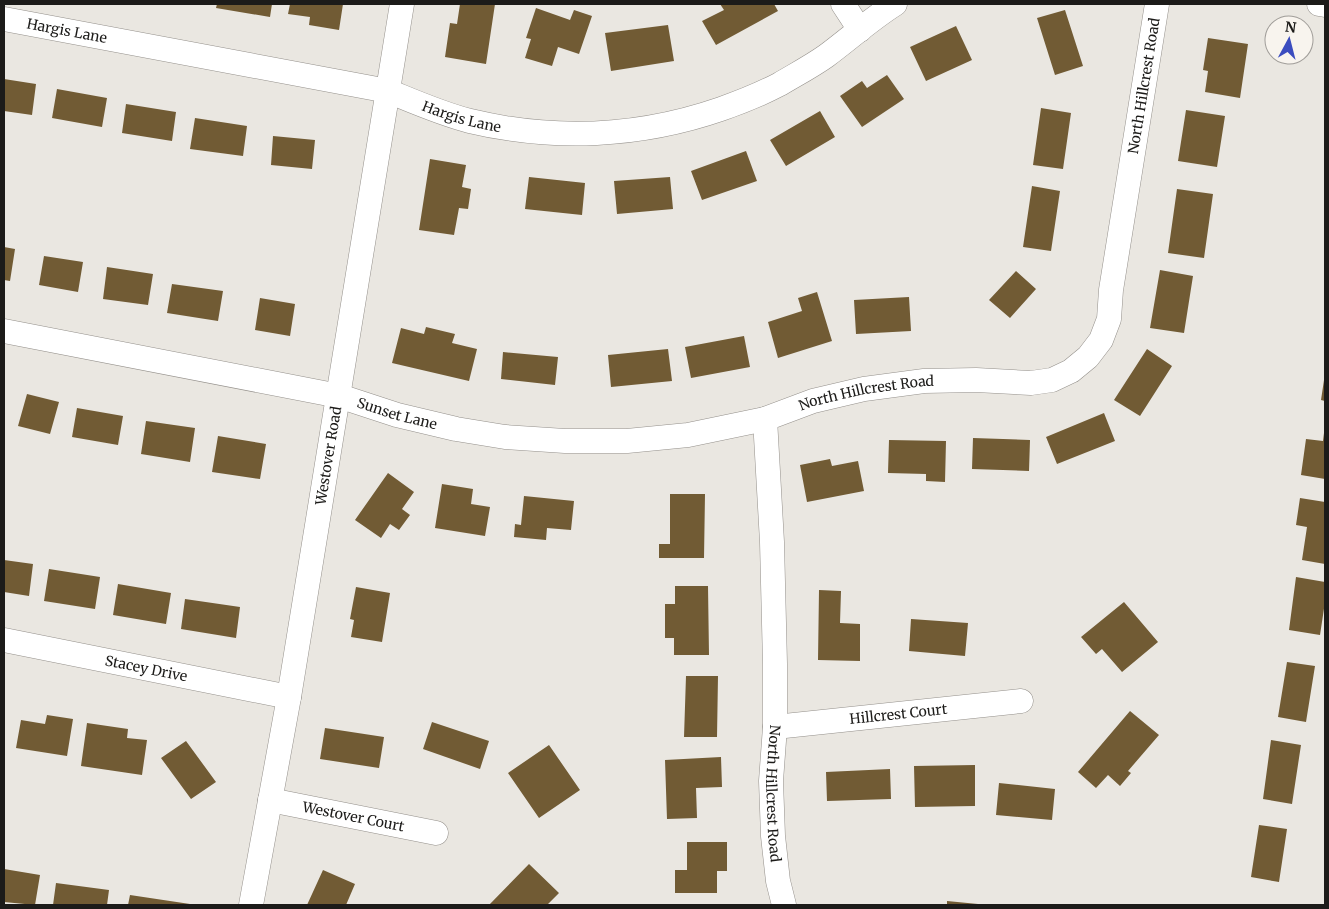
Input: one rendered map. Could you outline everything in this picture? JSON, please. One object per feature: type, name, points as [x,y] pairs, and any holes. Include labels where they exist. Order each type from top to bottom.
[{"type":"street","name":"Westover Road","points":[[251,905],[290,697],[402,4]]},
{"type":"street","points":[[843,4],[860,30]]},
{"type":"street","name":"Hargis Lane","points":[[4,19],[388,91],[426,107],[470,121],[514,130],[560,134],[605,133],[650,128],[695,118],[745,101],[779,85],[824,57],[895,4]]},
{"type":"street","name":"North Hillcrest Road","points":[[784,905],[778,881],[773,836],[771,781],[775,727],[772,542],[765,419],[813,402],[855,391],[924,381],[976,380],[1031,383],[1052,380],[1071,371],[1088,357],[1101,340],[1109,319],[1111,290],[1156,4]]},
{"type":"street","points":[[1318,4],[1325,5]]},
{"type":"street","name":"Sunset Lane","points":[[4,331],[339,396],[397,415],[456,429],[504,437],[565,441],[627,441],[688,435],[765,419]]},
{"type":"street","name":"Stacey Drive","points":[[4,640],[290,697]]},
{"type":"street","name":"Hillcrest Court","points":[[775,727],[1021,701]]},
{"type":"street","name":"Westover Court","points":[[270,800],[436,833]]},
{"type":"building","points":[[217,4],[272,4],[270,17],[216,8]]},
{"type":"building","points":[[290,4],[343,4],[339,30],[309,25],[310,17],[288,14]]},
{"type":"building","points":[[460,4],[495,4],[486,64],[445,57],[450,23],[457,24]]},
{"type":"building","points":[[720,4],[774,4],[778,11],[716,45],[702,21],[724,10]]},
{"type":"building","points":[[536,8],[570,20],[574,10],[592,16],[579,54],[558,47],[552,66],[525,58],[531,39],[526,38]]},
{"type":"building","points":[[1065,10],[1083,66],[1055,75],[1037,18]]},
{"type":"building","points":[[668,25],[674,61],[611,71],[605,33]]},
{"type":"building","points":[[956,26],[972,60],[926,81],[910,47]]},
{"type":"building","points":[[1208,38],[1248,44],[1240,98],[1205,92],[1208,71],[1203,70]]},
{"type":"building","points":[[887,75],[904,99],[862,127],[840,96],[862,81],[867,88]]},
{"type":"building","points":[[4,79],[36,84],[32,115],[4,111]]},
{"type":"building","points":[[57,89],[107,98],[102,127],[52,118]]},
{"type":"building","points":[[126,104],[176,112],[172,141],[122,133]]},
{"type":"building","points":[[1041,108],[1071,113],[1063,169],[1033,165]]},
{"type":"building","points":[[1186,110],[1225,116],[1217,167],[1178,161]]},
{"type":"building","points":[[820,111],[835,137],[786,166],[770,140]]},
{"type":"building","points":[[195,118],[247,126],[243,156],[190,149]]},
{"type":"building","points":[[273,136],[315,140],[312,169],[271,165]]},
{"type":"building","points":[[746,151],[757,181],[702,200],[691,171]]},
{"type":"building","points":[[430,159],[466,165],[462,187],[471,189],[468,209],[459,208],[454,235],[419,230]]},
{"type":"building","points":[[529,177],[585,183],[582,215],[525,209]]},
{"type":"building","points":[[670,177],[673,209],[617,214],[614,181]]},
{"type":"building","points":[[1032,186],[1060,191],[1051,251],[1023,247]]},
{"type":"building","points":[[1177,189],[1213,194],[1204,258],[1168,253]]},
{"type":"building","points":[[4,247],[15,249],[10,281],[4,280]]},
{"type":"building","points":[[44,256],[83,262],[78,292],[39,285]]},
{"type":"building","points":[[107,267],[153,274],[148,305],[103,299]]},
{"type":"building","points":[[1160,270],[1193,276],[1184,333],[1150,328]]},
{"type":"building","points":[[1016,271],[1036,289],[1010,318],[989,300]]},
{"type":"building","points":[[172,284],[223,291],[218,321],[167,313]]},
{"type":"building","points":[[817,292],[832,341],[778,358],[768,322],[802,311],[798,298]]},
{"type":"building","points":[[909,297],[911,331],[856,334],[854,300]]},
{"type":"building","points":[[260,298],[295,304],[290,336],[255,330]]},
{"type":"building","points":[[426,327],[455,334],[452,343],[477,349],[469,381],[392,363],[401,328],[424,334]]},
{"type":"building","points":[[744,336],[750,367],[691,378],[685,347]]},
{"type":"building","points":[[668,349],[672,381],[611,387],[608,355]]},
{"type":"building","points":[[1147,349],[1172,366],[1140,416],[1114,400]]},
{"type":"building","points":[[503,352],[558,357],[555,385],[501,379]]},
{"type":"building","points":[[1325,380],[1325,401],[1321,400]]},
{"type":"building","points":[[27,394],[59,402],[50,434],[18,426]]},
{"type":"building","points":[[77,408],[123,416],[118,445],[72,437]]},
{"type":"building","points":[[1104,413],[1115,441],[1057,464],[1046,437]]},
{"type":"building","points":[[146,421],[195,428],[190,462],[141,454]]},
{"type":"building","points":[[1324,433],[1325,479],[1301,475],[1306,439],[1323,441]]},
{"type":"building","points":[[218,436],[266,444],[260,479],[212,472]]},
{"type":"building","points":[[973,438],[1030,440],[1029,471],[972,469]]},
{"type":"building","points":[[889,440],[946,441],[945,482],[926,481],[926,474],[888,473]]},
{"type":"building","points":[[830,459],[832,466],[858,461],[864,491],[807,502],[800,465]]},
{"type":"building","points":[[388,473],[414,492],[402,509],[410,515],[399,530],[390,524],[381,538],[355,520]]},
{"type":"building","points":[[442,484],[473,489],[471,504],[490,507],[485,536],[435,528]]},
{"type":"building","points":[[670,494],[705,494],[704,558],[659,558],[659,544],[670,544]]},
{"type":"building","points":[[524,496],[574,501],[571,530],[547,528],[546,540],[514,537],[515,524],[521,525]]},
{"type":"building","points":[[1300,498],[1325,502],[1325,564],[1302,560],[1307,527],[1296,525]]},
{"type":"building","points":[[4,560],[33,564],[29,596],[4,592]]},
{"type":"building","points":[[49,569],[100,577],[95,609],[44,601]]},
{"type":"building","points":[[1296,577],[1325,582],[1325,602],[1320,635],[1289,630]]},
{"type":"building","points":[[118,584],[171,593],[166,624],[113,615]]},
{"type":"building","points":[[675,586],[708,586],[709,655],[674,655],[674,638],[665,638],[665,604],[675,604]]},
{"type":"building","points":[[356,587],[390,593],[382,642],[351,637],[354,620],[350,619]]},
{"type":"building","points":[[819,590],[841,591],[840,623],[860,624],[860,661],[818,660]]},
{"type":"building","points":[[185,599],[240,607],[236,638],[181,629]]},
{"type":"building","points":[[1124,602],[1158,642],[1122,672],[1102,649],[1096,654],[1081,637]]},
{"type":"building","points":[[911,619],[968,623],[965,656],[909,651]]},
{"type":"building","points":[[1287,662],[1315,666],[1306,722],[1278,717]]},
{"type":"building","points":[[686,676],[718,676],[717,737],[684,737]]},
{"type":"building","points":[[1130,711],[1159,735],[1128,771],[1131,773],[1120,786],[1108,775],[1096,788],[1078,772]]},
{"type":"building","points":[[47,715],[73,719],[67,756],[16,748],[21,720],[45,724]]},
{"type":"building","points":[[432,722],[489,741],[480,769],[423,749]]},
{"type":"building","points":[[87,723],[128,729],[127,738],[147,740],[142,775],[81,766]]},
{"type":"building","points":[[325,728],[384,737],[379,768],[320,759]]},
{"type":"building","points":[[1271,740],[1301,745],[1292,804],[1263,799]]},
{"type":"building","points":[[186,741],[216,782],[191,799],[161,758]]},
{"type":"building","points":[[549,745],[580,790],[539,818],[508,773]]},
{"type":"building","points":[[721,757],[722,787],[696,788],[697,818],[667,819],[665,760]]},
{"type":"building","points":[[975,765],[975,806],[915,807],[914,766]]},
{"type":"building","points":[[890,769],[891,799],[827,801],[826,772]]},
{"type":"building","points":[[999,783],[1055,789],[1052,820],[996,815]]},
{"type":"building","points":[[1259,825],[1287,829],[1279,882],[1251,877]]},
{"type":"building","points":[[687,842],[727,842],[727,871],[717,871],[717,893],[675,893],[675,870],[687,870]]},
{"type":"building","points":[[529,864],[559,893],[547,905],[489,905]]},
{"type":"building","points":[[4,869],[40,875],[35,905],[4,902]]},
{"type":"building","points":[[323,870],[355,884],[346,905],[307,905]]},
{"type":"building","points":[[56,883],[109,890],[107,905],[53,905]]},
{"type":"building","points":[[130,895],[190,904],[190,905],[128,905]]},
{"type":"building","points":[[947,901],[978,904],[978,905],[947,905]]}]
